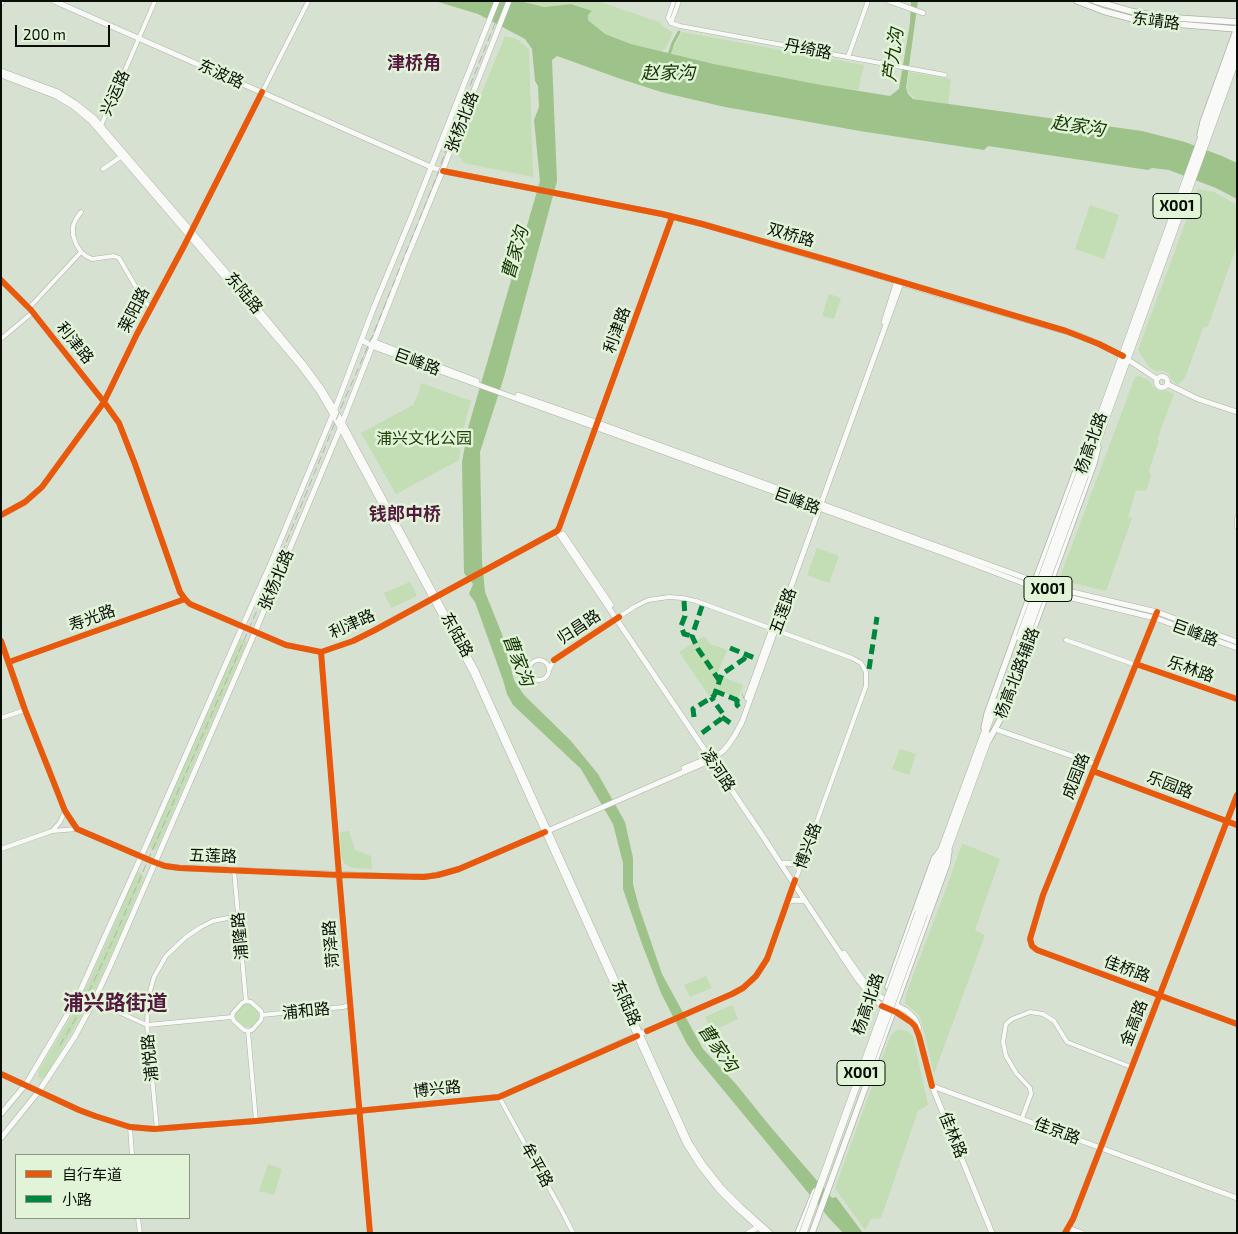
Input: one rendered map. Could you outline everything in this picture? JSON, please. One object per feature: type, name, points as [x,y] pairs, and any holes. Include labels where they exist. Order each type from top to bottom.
[{"type":"highway","name":"杨高北路","points":[[803,1233],[1101,424],[1237,40]]},
{"type":"highway","name":"杨高北路","points":[[1197,157],[1237,56]]},
{"type":"highway","name":"杨高北路","points":[[808,1233],[922,913]]},
{"type":"main road","name":"东靖路","points":[[1077,1],[1129,18],[1162,23],[1237,29]]},
{"type":"main road","name":"东靖路","points":[[1095,1],[1130,11],[1162,16],[1236,22]]},
{"type":"main road","name":"X001","points":[[1197,157],[1203,122],[1237,29]]},
{"type":"main road","name":"X001","points":[[1197,157],[1215,127],[1237,66]]},
{"type":"main road","name":"杨高北路辅路","points":[[982,748],[986,714],[1080,460],[1101,424]]},
{"type":"main road","name":"杨高北路辅路","points":[[982,748],[1001,718],[1094,464],[1101,424]]},
{"type":"main road","name":"杨高北路","points":[[798,1233],[821,1175],[934,859],[947,846]]},
{"type":"main road","name":"杨高北路","points":[[812,1233],[947,864],[947,846]]},
{"type":"street","name":"东波路","points":[[54,1],[443,171]]},
{"type":"street","name":"兴运路","points":[[100,128],[155,1]]},
{"type":"street","name":"张杨北路","points":[[1,1114],[26,1084],[77,998],[141,857],[271,563],[498,1]]},
{"type":"street","name":"张杨北路","points":[[1,1138],[39,1091],[74,1038],[94,1001],[255,632],[341,425],[510,1]]},
{"type":"street","points":[[671,23],[668,18],[674,1]]},
{"type":"street","points":[[671,23],[679,1]]},
{"type":"street","points":[[848,57],[868,1]]},
{"type":"street","points":[[889,1],[922,13]]},
{"type":"street","name":"莱阳路","points":[[1,515],[25,502],[42,487],[104,402],[308,2]]},
{"type":"street","name":"丹绮路","points":[[671,23],[945,75]]},
{"type":"street","name":"东陆路","points":[[1,71],[47,87],[62,94],[81,107],[190,233],[303,369],[334,411],[477,682],[684,1130],[700,1158],[716,1180],[734,1200],[770,1233]]},
{"type":"street","name":"东陆路","points":[[1,75],[46,91],[79,110],[100,128],[122,156],[190,233]]},
{"type":"street","points":[[103,169],[122,156]]},
{"type":"street","name":"双桥路","points":[[443,171],[672,216],[831,261],[1078,335],[1100,344],[1125,358],[1157,379],[1159,386],[1163,387],[1167,384],[1198,399],[1237,412]]},
{"type":"street","points":[[81,212],[73,226],[73,235],[81,252],[92,259],[114,256],[118,258],[144,301],[151,308]]},
{"type":"street","name":"利津路","points":[[1,280],[33,312],[104,402],[122,429],[180,592],[185,599],[190,604],[286,645],[322,652],[353,641],[375,630],[558,529],[672,216]]},
{"type":"street","points":[[29,308],[81,252]]},
{"type":"street","name":"五莲路","points":[[77,829],[154,862],[180,868],[339,875],[417,877],[438,875],[459,869],[712,757],[727,742],[737,725],[774,630],[899,282]]},
{"type":"street","points":[[1,338],[33,312]]},
{"type":"street","name":"巨峰路","points":[[362,340],[1048,589],[1156,615],[1237,642]]},
{"type":"street","points":[[1237,518],[1237,527]]},
{"type":"street","name":"凌河路","points":[[558,529],[784,863],[805,901],[858,980],[882,1006]]},
{"type":"street","name":"归昌路","points":[[549,670],[544,661],[554,660],[638,605],[648,600],[673,597],[696,602],[852,658],[861,663],[866,672]]},
{"type":"street","name":"寿光路","points":[[9,662],[185,599]]},
{"type":"street","name":"巨峰路","points":[[1156,615],[1237,648]]},
{"type":"street","name":"成园路","points":[[1036,950],[1030,940],[1036,917],[1095,764],[1156,615]]},
{"type":"street","name":"乐林路","points":[[1066,640],[1237,699]]},
{"type":"street","points":[[1,641],[25,710],[65,811],[77,829],[52,831],[1,849]]},
{"type":"street","name":"菏泽路","points":[[322,652],[370,1233]]},
{"type":"street","name":"归昌路","points":[[549,670],[554,660]]},
{"type":"street","points":[[544,661],[536,661],[531,664],[529,671],[531,676],[537,680],[542,680],[547,677],[549,670]]},
{"type":"street","name":"博兴路","points":[[1,1074],[79,1110],[130,1127],[157,1129],[499,1097],[736,992],[756,976],[767,959],[866,686],[866,672]]},
{"type":"street","points":[[1,718],[25,710]]},
{"type":"street","points":[[995,729],[1095,764]]},
{"type":"street","name":"凌河路","points":[[712,757],[861,978],[884,999]]},
{"type":"street","name":"乐园路","points":[[1093,771],[1237,825]]},
{"type":"street","name":"金高路","points":[[1067,1230],[1237,794]]},
{"type":"street","points":[[52,831],[60,822],[65,811]]},
{"type":"street","points":[[784,863],[795,864],[804,857]]},
{"type":"street","name":"浦隆路","points":[[234,871],[246,1001]]},
{"type":"street","points":[[786,906],[790,901],[805,901]]},
{"type":"street","name":"浦悦路","points":[[157,1129],[147,1025],[148,998],[154,978],[166,956],[186,937],[213,922],[238,916]]},
{"type":"street","name":"佳桥路","points":[[1036,950],[1237,1024]]},
{"type":"street","name":"佳林路","points":[[884,999],[907,1011],[915,1019],[920,1028],[919,1036]]},
{"type":"street","points":[[94,1001],[147,1025],[232,1017]]},
{"type":"street","points":[[246,1001],[251,1002],[261,1011],[262,1015],[261,1020],[252,1030],[248,1031],[244,1030],[232,1017],[234,1012],[246,1001]]},
{"type":"street","name":"浦和路","points":[[262,1015],[350,1005]]},
{"type":"street","name":"佳林路","points":[[882,1006],[911,1022],[919,1036],[933,1087],[992,1233]]},
{"type":"street","points":[[1022,1118],[1031,1094],[1030,1088],[1016,1072],[1006,1056],[1002,1042],[1006,1024],[1012,1019],[1030,1012],[1043,1014],[1054,1021],[1067,1042],[1132,1067]]},
{"type":"street","points":[[248,1031],[256,1121]]},
{"type":"street","name":"东陆路","points":[[639,1035],[680,1132],[696,1161],[726,1197],[765,1233]]},
{"type":"street","name":"佳京路","points":[[933,1087],[1100,1148]]},
{"type":"street","name":"佳京路","points":[[933,1087],[1237,1198]]},
{"type":"street","name":"牟平路","points":[[499,1097],[573,1233]]},
{"type":"street","points":[[130,1127],[132,1154]]},
{"type":"street","points":[[138,1219],[140,1233]]},
{"type":"street","points":[[748,1233],[758,1227]]},
{"type":"street","points":[[1067,1230],[1082,1233]]},
{"type":"green space","points":[[520,1],[597,1],[659,22],[673,32],[666,48],[661,51],[631,44],[605,34],[588,20],[588,15],[591,11],[572,4],[544,7]]},
{"type":"green space","points":[[682,32],[864,65],[858,90],[816,84],[714,64],[674,54],[672,50]]},
{"type":"green space","points":[[505,36],[517,39],[529,49],[533,177],[464,163],[457,153]]},
{"type":"green space","points":[[909,72],[951,79],[948,104],[916,99],[911,95],[907,90]]},
{"type":"green space","points":[[1198,189],[1214,192],[1237,205],[1237,245],[1208,326],[1203,328],[1185,378],[1178,385],[1171,379],[1168,373],[1161,370],[1157,372],[1149,367],[1138,350]]},
{"type":"green space","points":[[1090,205],[1119,215],[1104,259],[1075,249]]},
{"type":"green space","points":[[829,294],[841,298],[834,319],[822,316]]},
{"type":"green space","points":[[1139,376],[1149,380],[1153,387],[1161,392],[1165,390],[1174,394],[1157,440],[1159,441],[1149,470],[1151,477],[1146,491],[1136,490],[1128,517],[1132,518],[1106,591],[1064,581],[1060,577],[1135,377]]},
{"type":"green space","name":"浦兴文化公园","points":[[421,383],[471,401],[462,434],[459,460],[396,494],[361,433],[413,405]]},
{"type":"green space","points":[[817,548],[839,556],[829,583],[807,575]]},
{"type":"green space","points":[[410,582],[417,596],[391,608],[384,593]]},
{"type":"green space","points":[[704,636],[710,644],[727,650],[717,675],[743,685],[738,698],[718,690],[709,696],[679,652]]},
{"type":"green space","points":[[240,639],[247,642],[157,848],[155,850],[150,848],[149,845]]},
{"type":"green space","points":[[900,749],[916,754],[909,775],[892,769]]},
{"type":"green space","points":[[349,831],[355,850],[371,856],[372,869],[351,868],[344,863],[341,855],[340,832]]},
{"type":"green space","points":[[962,844],[1000,859],[975,930],[985,935],[934,1074],[922,1023],[919,1015],[905,1003],[906,994]]},
{"type":"green space","points":[[139,872],[144,878],[88,1005],[45,1077],[41,1079],[38,1077],[39,1070],[78,1005],[135,875]]},
{"type":"green space","points":[[706,976],[712,988],[690,997],[684,985]]},
{"type":"green space","points":[[243,1004],[250,1004],[258,1011],[259,1018],[252,1027],[245,1027],[236,1020],[235,1013]]},
{"type":"green space","points":[[732,1005],[738,1019],[712,1031],[705,1017]]},
{"type":"green space","points":[[898,1029],[907,1031],[913,1036],[928,1105],[918,1111],[881,1218],[871,1219],[865,1230],[835,1188],[887,1045],[891,1035]]},
{"type":"green space","points":[[268,1164],[282,1169],[274,1195],[259,1191]]},
{"type":"water","name":"赵家沟","points":[[435,1],[520,1],[544,7],[571,4],[592,11],[588,15],[588,20],[605,34],[631,44],[714,64],[890,96],[899,89],[910,23],[911,1],[918,1],[906,88],[908,94],[913,99],[1142,131],[1185,142],[1237,163],[1237,199],[1216,188],[1169,170],[1152,168],[1148,170],[988,146],[984,150],[860,131],[725,107],[661,92],[557,56],[552,60],[557,181],[504,377],[480,452],[482,561],[485,592],[502,634],[514,680],[524,695],[571,741],[598,774],[625,822],[633,858],[633,884],[662,974],[703,1049],[736,1084],[832,1198],[836,1197],[863,1233],[843,1233],[829,1218],[687,1044],[661,993],[623,889],[623,863],[613,824],[581,769],[513,705],[507,694],[475,602],[469,594],[473,584],[464,573],[462,462],[468,428],[540,181],[534,120],[539,107],[538,86],[535,81],[532,49],[525,39],[478,14]]},
{"type":"waterway","name":"赵家沟","points":[[669,55],[679,32]]},
{"type":"railway","points":[[60,1045],[79,1013],[114,938],[279,560],[372,337],[504,1]]},
{"type":"marked path","points":[[684,601],[685,616],[681,626],[684,634],[692,636]]},
{"type":"marked path","points":[[702,606],[692,636],[698,649],[719,680]]},
{"type":"marked path","points":[[869,669],[877,617]]},
{"type":"marked path","points":[[730,648],[757,659]]},
{"type":"marked path","points":[[694,717],[693,709],[714,696],[722,674],[744,659],[746,655]]},
{"type":"marked path","points":[[715,691],[737,700]]},
{"type":"marked path","points":[[739,707],[737,700],[743,696]]},
{"type":"marked path","points":[[702,733],[721,719],[723,714],[711,697]]},
{"type":"marked path","points":[[722,717],[733,725]]},
{"type":"cycle path","points":[[1,515],[25,502],[42,487],[104,402],[262,92]]},
{"type":"cycle path","points":[[443,171],[662,214],[702,224],[1066,331],[1123,356]]},
{"type":"cycle path","points":[[1,280],[31,310],[119,423],[180,592],[185,599],[190,604],[286,645],[321,652],[353,641],[375,630],[557,531],[672,217]]},
{"type":"cycle path","points":[[9,662],[185,599]]},
{"type":"cycle path","points":[[1157,612],[1043,895],[1030,939],[1032,946],[1037,950],[1237,1024]]},
{"type":"cycle path","points":[[554,660],[619,617]]},
{"type":"cycle path","points":[[1,641],[25,710],[65,811],[77,829],[165,866],[339,875],[424,877],[459,869],[545,832]]},
{"type":"cycle path","points":[[321,652],[370,1233]]},
{"type":"cycle path","points":[[1136,664],[1237,699]]},
{"type":"cycle path","points":[[1093,771],[1237,825]]},
{"type":"cycle path","points":[[1065,1233],[1073,1219],[1237,795]]},
{"type":"cycle path","points":[[647,1031],[732,994],[743,988],[756,976],[767,959],[795,880]]},
{"type":"cycle path","points":[[882,1006],[896,1012],[915,1026],[932,1086]]},
{"type":"cycle path","points":[[1,1074],[95,1116],[130,1127],[154,1129],[499,1097],[637,1036]]},
{"type":"district","name":"津桥角","points":[[414,63]]},
{"type":"district","name":"钱郎中桥","points":[[405,514]]},
{"type":"district","name":"浦兴路街道","points":[[115,1003]]},
{"type":"water label","name":"芦九沟","points":[[893,55]]},
{"type":"water label","name":"曹家沟","points":[[515,253]]},
{"type":"water label","name":"曹家沟","points":[[518,660]]},
{"type":"water label","name":"曹家沟","points":[[718,1048]]}]
